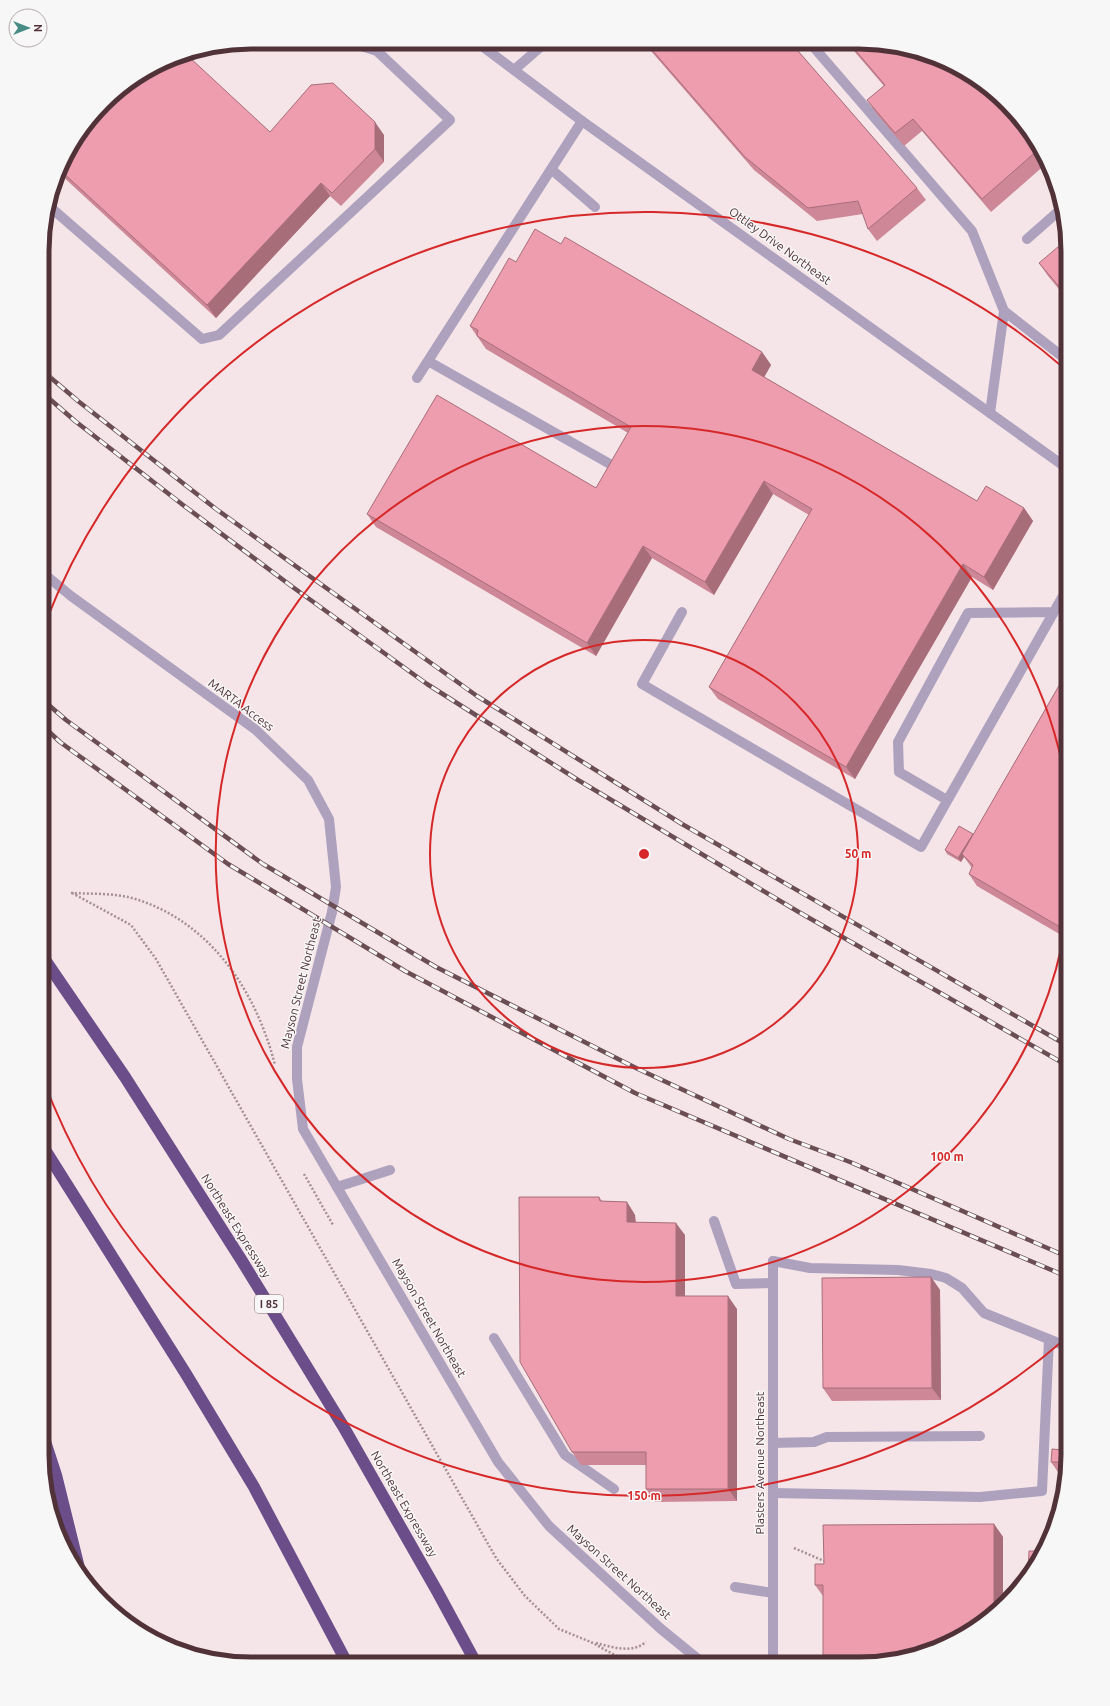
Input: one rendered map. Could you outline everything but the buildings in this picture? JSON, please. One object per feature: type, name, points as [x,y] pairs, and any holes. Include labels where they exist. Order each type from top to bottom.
[{"type":"highway","name":"Northeast Expressway","points":[[49,966],[125,1078],[242,1261],[347,1433],[473,1657]]},
{"type":"highway","points":[[49,1156],[186,1374],[254,1487],[344,1657]]},
{"type":"highway","points":[[49,1454],[56,1475],[76,1556]]},
{"type":"street","points":[[53,210],[202,339],[219,335],[450,120],[377,51],[371,49]]},
{"type":"street","name":"Ottley Drive Northeast","points":[[486,49],[582,121],[1061,465]]},
{"type":"street","points":[[514,70],[537,49]]},
{"type":"street","points":[[815,49],[972,231],[1004,312],[990,413]]},
{"type":"street","points":[[417,378],[582,121]]},
{"type":"street","points":[[551,169],[595,207]]},
{"type":"street","points":[[1027,238],[1057,212]]},
{"type":"street","points":[[1004,312],[1061,355]]},
{"type":"street","points":[[428,361],[617,468]]},
{"type":"street","name":"MARTA Access","points":[[49,578],[71,596],[256,730],[308,780],[329,819],[336,887],[332,912]]},
{"type":"street","points":[[682,612],[642,684],[921,847],[1061,599]]},
{"type":"street","points":[[948,800],[899,772],[898,742],[968,613],[1053,612]]},
{"type":"street","name":"Mayson Street Northeast","points":[[332,912],[297,1047],[297,1079],[303,1129],[498,1462],[549,1526],[661,1629],[695,1657]]},
{"type":"street","points":[[337,1187],[390,1170]]},
{"type":"street","points":[[714,1221],[736,1284],[773,1283]]},
{"type":"street","name":"Plasters Avenue Northeast","points":[[773,1657],[773,1261],[810,1268],[898,1270],[931,1274],[946,1278],[962,1288],[984,1313],[1049,1339]]},
{"type":"street","points":[[494,1338],[565,1455],[614,1489]]},
{"type":"street","points":[[773,1493],[980,1497],[1042,1491],[1049,1339],[1061,1344]]},
{"type":"street","points":[[773,1443],[814,1442],[827,1437],[980,1436]]},
{"type":"street","points":[[735,1587],[773,1593]]},
{"type":"path","points":[[276,1067],[271,1046],[259,1017],[244,988],[214,948],[184,922],[156,907],[130,898],[99,894],[71,893],[131,925],[156,959],[496,1558],[525,1596],[559,1629],[591,1642],[618,1657]]},
{"type":"path","points":[[794,1548],[824,1561]]},
{"type":"path","points":[[591,1642],[622,1649],[634,1648],[648,1640]]},
{"type":"railway","points":[[49,376],[78,401],[216,509],[477,696],[682,824],[1061,1042]]},
{"type":"railway","points":[[49,398],[75,421],[183,505],[294,588],[427,684],[578,780],[797,911],[1061,1062]]},
{"type":"railway","points":[[49,705],[66,720],[263,864],[436,967],[636,1068],[789,1139],[850,1162],[1061,1254]]},
{"type":"railway","points":[[49,732],[60,742],[228,864],[405,971],[635,1093],[1061,1274]]}]
